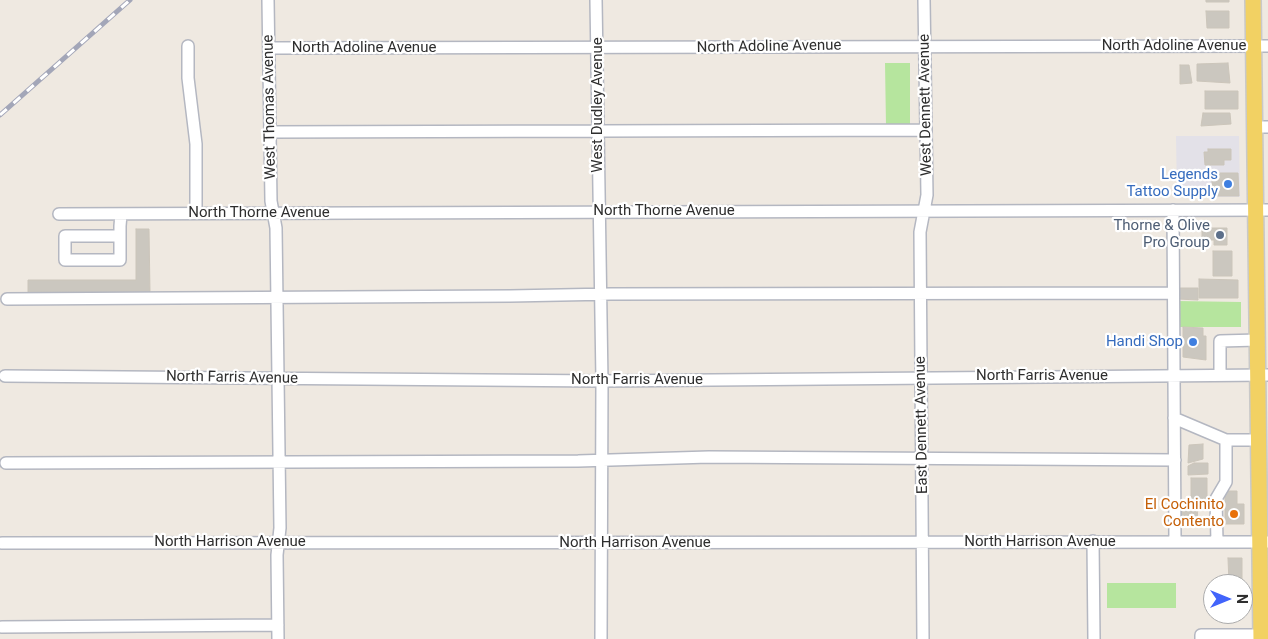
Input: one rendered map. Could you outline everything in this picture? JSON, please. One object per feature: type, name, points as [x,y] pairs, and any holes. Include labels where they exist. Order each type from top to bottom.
[{"type":"main road","points":[[1253,0],[1261,46],[1262,210],[1258,340],[1263,375],[1258,440],[1264,542],[1261,637]]},
{"type":"street","name":"West Thomas Avenue","points":[[268,0],[271,201],[276,228],[279,378],[278,639]]},
{"type":"street","name":"West Dudley Avenue","points":[[596,0],[602,381],[601,639]]},
{"type":"street","name":"West Dennett Avenue","points":[[924,0],[927,195],[924,211]]},
{"type":"street","points":[[188,46],[188,78],[196,144],[196,213]]},
{"type":"street","name":"North Adoline Avenue","points":[[270,48],[598,49],[925,46],[1261,46]]},
{"type":"street","points":[[271,132],[926,130]]},
{"type":"street","points":[[1173,210],[1175,542]]},
{"type":"street","name":"North Thorne Avenue","points":[[59,214],[1262,210]]},
{"type":"street","name":"East Dennett Avenue","points":[[923,639],[920,232],[924,211]]},
{"type":"street","points":[[120,236],[65,236],[65,260],[120,260],[121,214]]},
{"type":"street","points":[[7,299],[1173,293]]},
{"type":"street","points":[[1220,375],[1220,341],[1258,340]]},
{"type":"street","name":"North Farris Avenue","points":[[5,376],[602,381],[1263,375]]},
{"type":"street","points":[[1174,418],[1226,440],[1258,440]]},
{"type":"street","points":[[1217,542],[1216,498],[1226,482],[1226,440]]},
{"type":"street","points":[[6,463],[601,460],[709,457],[1175,460]]},
{"type":"street","name":"North Harrison Avenue","points":[[2,543],[279,541],[601,544],[1093,541],[1264,542]]},
{"type":"street","points":[[1093,541],[1094,639]]},
{"type":"street","points":[[2,627],[278,625]]},
{"type":"street","points":[[1201,639],[1200,635],[1261,637]]},
{"type":"shaded area","points":[[1176,136],[1239,136],[1240,197],[1177,197]]},
{"type":"green space","points":[[885,63],[910,63],[910,126],[886,126]]},
{"type":"green space","points":[[1176,301],[1241,302],[1241,327],[1176,327]]},
{"type":"green space","points":[[1107,583],[1176,583],[1176,608],[1107,608]]},
{"type":"building","points":[[1206,0],[1229,0],[1229,2],[1206,2]]},
{"type":"building","points":[[1206,11],[1229,11],[1229,28],[1207,28]]},
{"type":"building","points":[[1228,63],[1230,83],[1197,81],[1197,64]]},
{"type":"building","points":[[1180,65],[1189,65],[1192,83],[1180,84]]},
{"type":"building","points":[[1205,91],[1238,91],[1238,109],[1205,109]]},
{"type":"building","points":[[1203,113],[1230,113],[1231,124],[1201,126]]},
{"type":"building","points":[[1208,149],[1231,149],[1231,160],[1224,160],[1224,165],[1205,165],[1204,152],[1208,152]]},
{"type":"building","points":[[1212,173],[1238,173],[1239,196],[1212,196]]},
{"type":"building","points":[[1202,228],[1227,228],[1227,245],[1214,245],[1214,240],[1202,240]]},
{"type":"building","points":[[136,229],[149,229],[150,294],[28,294],[28,280],[136,280]]},
{"type":"building","points":[[1213,251],[1232,251],[1232,276],[1213,276]]},
{"type":"building","points":[[1199,279],[1238,280],[1238,298],[1199,298]]},
{"type":"building","points":[[1178,288],[1198,288],[1198,300],[1178,299]]},
{"type":"building","points":[[1183,327],[1203,328],[1203,336],[1206,336],[1206,360],[1183,357]]},
{"type":"building","points":[[1203,444],[1203,459],[1188,463],[1189,445]]},
{"type":"building","points":[[1194,463],[1208,463],[1208,474],[1188,475],[1188,466]]},
{"type":"building","points":[[1191,478],[1207,478],[1207,501],[1191,501]]},
{"type":"building","points":[[1228,491],[1237,491],[1237,504],[1244,504],[1244,524],[1225,524],[1225,496]]},
{"type":"building","points":[[1181,501],[1197,501],[1198,526],[1181,526]]},
{"type":"building","points":[[1228,558],[1242,558],[1242,574],[1229,574]]},
{"type":"railway","points":[[0,115],[130,0]]},
{"type":"place","name":"Legends Tattoo Supply","points":[[1228,184]]},
{"type":"place","name":"Thorne & Olive Pro Group","points":[[1220,235]]},
{"type":"place","name":"Handi Shop","points":[[1193,342]]},
{"type":"place","name":"El Cochinito Contento","points":[[1234,514]]}]
